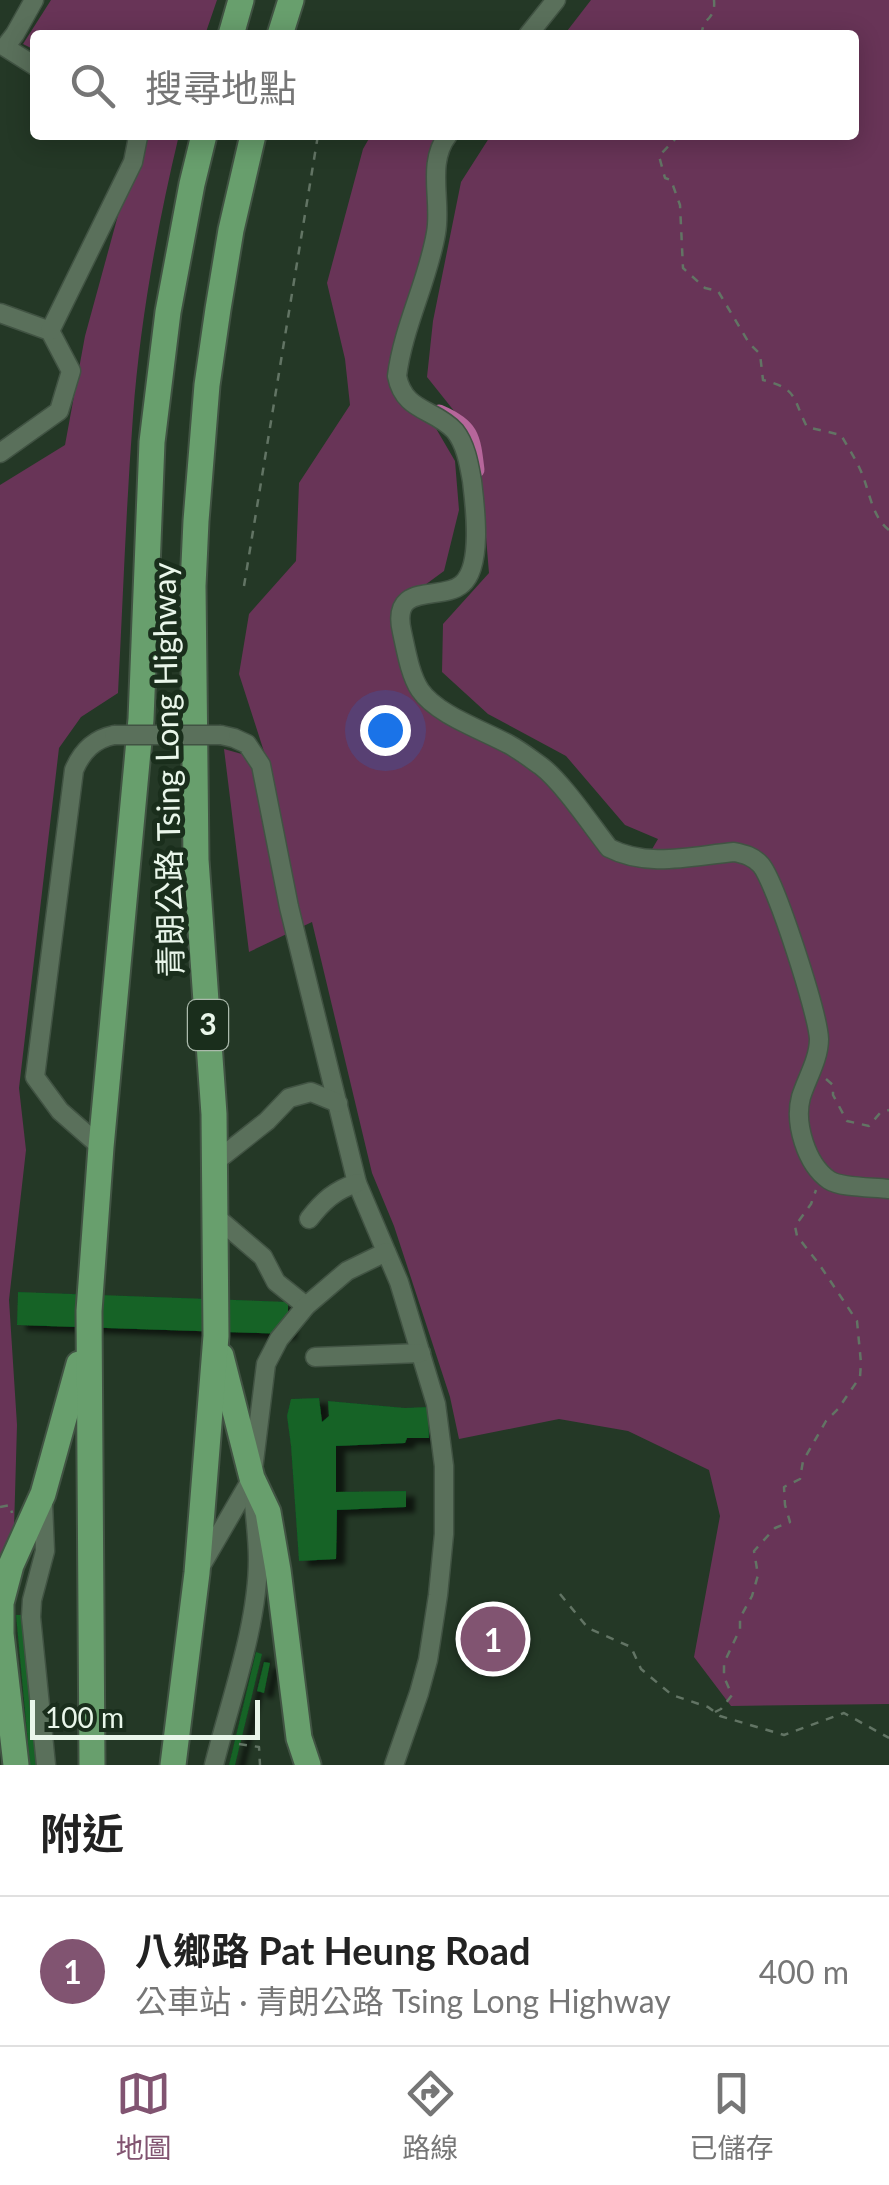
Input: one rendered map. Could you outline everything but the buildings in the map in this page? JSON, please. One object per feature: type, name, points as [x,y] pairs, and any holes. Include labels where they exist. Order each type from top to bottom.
[{"type":"highway","points":[[232,30],[241,0]]},
{"type":"highway","points":[[282,30],[291,0]]},
{"type":"highway","name":"青朗公路 Tsing Long Highway","points":[[92,1765],[88,1334],[140,718],[152,442],[168,312],[203,140]]},
{"type":"highway","name":"青朗公路 Tsing Long Highway","points":[[173,1765],[197,1573],[216,1336],[214,1114],[196,860],[193,586],[198,481],[207,386],[231,230],[252,140]]},
{"type":"highway","points":[[16,1765],[1,1634],[2,1603],[10,1565],[43,1494],[88,1334]]},
{"type":"highway","points":[[216,1336],[252,1478],[268,1512],[299,1738],[308,1765]]},
{"type":"street","points":[[30,63],[5,47],[34,0]]},
{"type":"street","points":[[532,30],[556,0]]},
{"type":"street","points":[[50,331],[132,162],[137,140]]},
{"type":"street","points":[[444,140],[437,160],[436,233],[397,376],[404,396],[446,423],[462,441],[472,483],[476,546],[469,575],[462,584],[452,590],[415,596],[403,610],[401,627],[415,681],[438,708],[514,747],[546,770],[609,848],[650,860],[734,852],[747,855],[762,866],[783,915],[818,1029],[817,1052],[798,1116],[811,1158],[830,1182],[889,1189]]},
{"type":"street","points":[[0,314],[50,331],[71,371],[60,412],[0,453]]},
{"type":"street","points":[[101,1147],[60,1110],[35,1076],[74,770],[88,748],[114,735],[234,738],[251,748],[264,775],[290,907],[357,1183],[399,1282],[436,1404],[444,1466],[444,1534],[438,1595],[424,1676],[412,1719],[394,1760]]},
{"type":"street","points":[[215,1162],[289,1098],[312,1092],[338,1103]]},
{"type":"street","points":[[310,1219],[323,1201],[357,1183]]},
{"type":"street","points":[[216,1216],[263,1258],[276,1282],[306,1306]]},
{"type":"street","points":[[214,1765],[252,1610],[258,1561],[252,1478],[266,1364],[278,1339],[306,1306],[346,1270],[386,1252]]},
{"type":"street","points":[[315,1357],[421,1353]]},
{"type":"street","points":[[197,1573],[252,1478]]},
{"type":"street","points":[[43,1494],[45,1551],[31,1617],[46,1765]]},
{"type":"path","points":[[702,30],[715,8],[714,0]]},
{"type":"path","points":[[244,586],[317,140]]},
{"type":"path","points":[[674,140],[659,156],[665,178],[671,180],[680,205],[684,268],[705,288],[718,291],[760,354],[763,380],[784,386],[793,394],[807,427],[841,435],[865,480],[880,524],[889,530]]},
{"type":"path","points":[[820,1078],[834,1085],[832,1095],[847,1121],[869,1126],[880,1113],[889,1110]]},
{"type":"path","points":[[715,1712],[732,1695],[724,1677],[724,1663],[758,1574],[754,1551],[775,1528],[790,1522],[784,1487],[800,1479],[803,1461],[826,1421],[860,1377],[856,1321],[797,1236],[795,1226],[811,1204],[823,1174]]},
{"type":"path","points":[[0,1507],[10,1505],[13,1516]]},
{"type":"path","points":[[560,1594],[588,1628],[631,1648],[641,1669],[672,1695],[708,1707],[720,1716],[784,1735],[844,1713],[889,1738]]},
{"type":"path","points":[[238,1744],[259,1748],[260,1765]]},
{"type":"shaded area","points":[[51,0],[217,0],[207,30],[32,30]]},
{"type":"shaded area","points":[[591,0],[889,0],[889,1704],[731,1706],[694,1657],[720,1516],[709,1470],[628,1431],[559,1419],[459,1439],[450,1397],[394,1226],[372,1173],[312,922],[249,952],[224,749],[267,761],[239,674],[249,614],[296,561],[299,483],[350,405],[345,359],[327,283],[368,140],[440,140],[427,169],[436,209],[391,364],[455,461],[459,510],[444,571],[399,604],[426,705],[551,779],[596,845],[615,861],[641,868],[658,839],[625,825],[566,756],[488,714],[442,672],[443,624],[489,573],[478,441],[427,377],[433,321],[461,182],[488,140],[859,140],[859,30],[568,30]]},
{"type":"shaded area","points":[[139,140],[178,140],[150,275],[136,381],[118,693],[81,717],[59,748],[19,1088],[26,1150],[9,1300],[17,1425],[14,1529],[0,1576],[0,485],[65,445],[85,336]]},
{"type":"waterway","points":[[439,412],[458,422],[469,434],[477,470]]},
{"type":"place","name":"八鄉路 Pat Heung Road","points":[[493,1639]]}]
